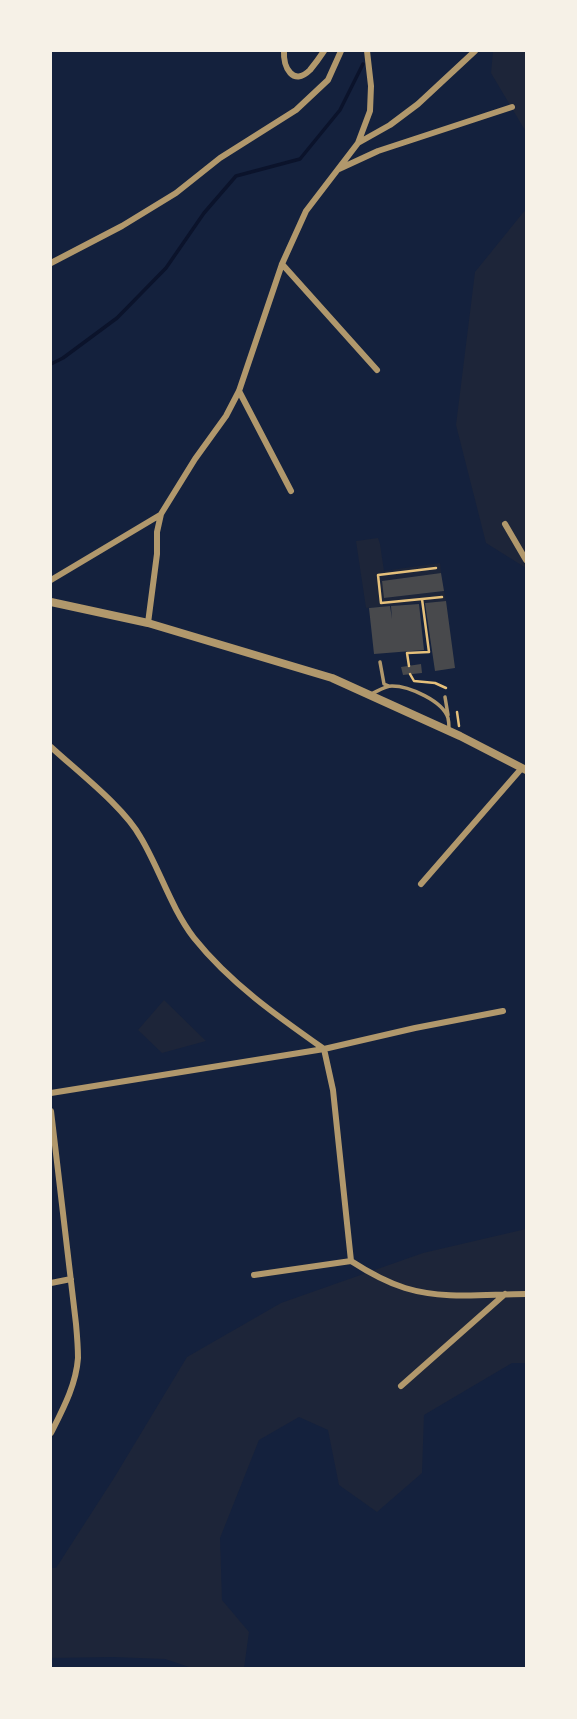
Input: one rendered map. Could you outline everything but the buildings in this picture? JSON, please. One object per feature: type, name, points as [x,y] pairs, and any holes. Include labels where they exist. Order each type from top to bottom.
[{"type":"street","points":[[284,51],[286,67],[295,76],[310,70],[324,51]]},
{"type":"street","points":[[51,263],[176,193],[220,159],[296,110],[328,80],[341,51]]},
{"type":"street","points":[[148,622],[161,514],[239,391],[282,264],[306,211],[358,143],[370,111],[371,86],[367,51]]},
{"type":"street","points":[[358,143],[390,125],[418,104],[475,51]]},
{"type":"street","points":[[338,169],[379,151],[512,107]]},
{"type":"street","points":[[282,264],[377,370]]},
{"type":"street","points":[[239,391],[291,491]]},
{"type":"street","points":[[51,580],[161,514]]},
{"type":"street","points":[[505,524],[526,560]]},
{"type":"street","points":[[51,602],[148,622],[332,678],[449,731],[524,770],[421,884]]},
{"type":"street","points":[[51,608],[65,605]]},
{"type":"street","points":[[51,747],[121,812],[140,835],[193,936],[263,1007],[324,1049],[333,1090],[351,1261]]},
{"type":"street","points":[[51,1093],[324,1049],[503,1011]]},
{"type":"street","points":[[51,1111],[78,1357],[75,1378],[51,1433]]},
{"type":"street","points":[[254,1275],[351,1261],[373,1275],[405,1288],[432,1294],[526,1294]]},
{"type":"street","points":[[51,1283],[71,1279]]},
{"type":"street","points":[[401,1386],[505,1294]]},
{"type":"lane","points":[[380,662],[384,684],[424,695],[448,717]]},
{"type":"lane","points":[[369,695],[391,686]]},
{"type":"lane","points":[[444,697],[449,731]]},
{"type":"path","points":[[436,568],[378,575],[381,603],[442,597]]},
{"type":"path","points":[[409,666],[407,653],[429,652],[422,599]]},
{"type":"shaded area","points":[[493,51],[526,51],[526,132],[491,73]]},
{"type":"shaded area","points":[[526,209],[526,568],[486,543],[456,425],[475,272]]},
{"type":"shaded area","points":[[378,538],[384,571],[440,563],[441,573],[382,581],[385,598],[444,591],[446,601],[366,608],[356,541]]},
{"type":"shaded area","points":[[164,1000],[206,1041],[162,1053],[138,1030]]},
{"type":"shaded area","points":[[526,1229],[526,1363],[512,1363],[424,1415],[422,1473],[377,1512],[339,1485],[328,1430],[299,1417],[259,1440],[220,1538],[222,1600],[249,1632],[244,1668],[192,1668],[165,1659],[51,1658],[51,1568],[56,1568],[187,1357],[281,1303],[423,1253]]},
{"type":"waterway","points":[[51,364],[117,318],[166,268],[204,213],[236,176],[300,159],[340,110],[363,64]]}]
